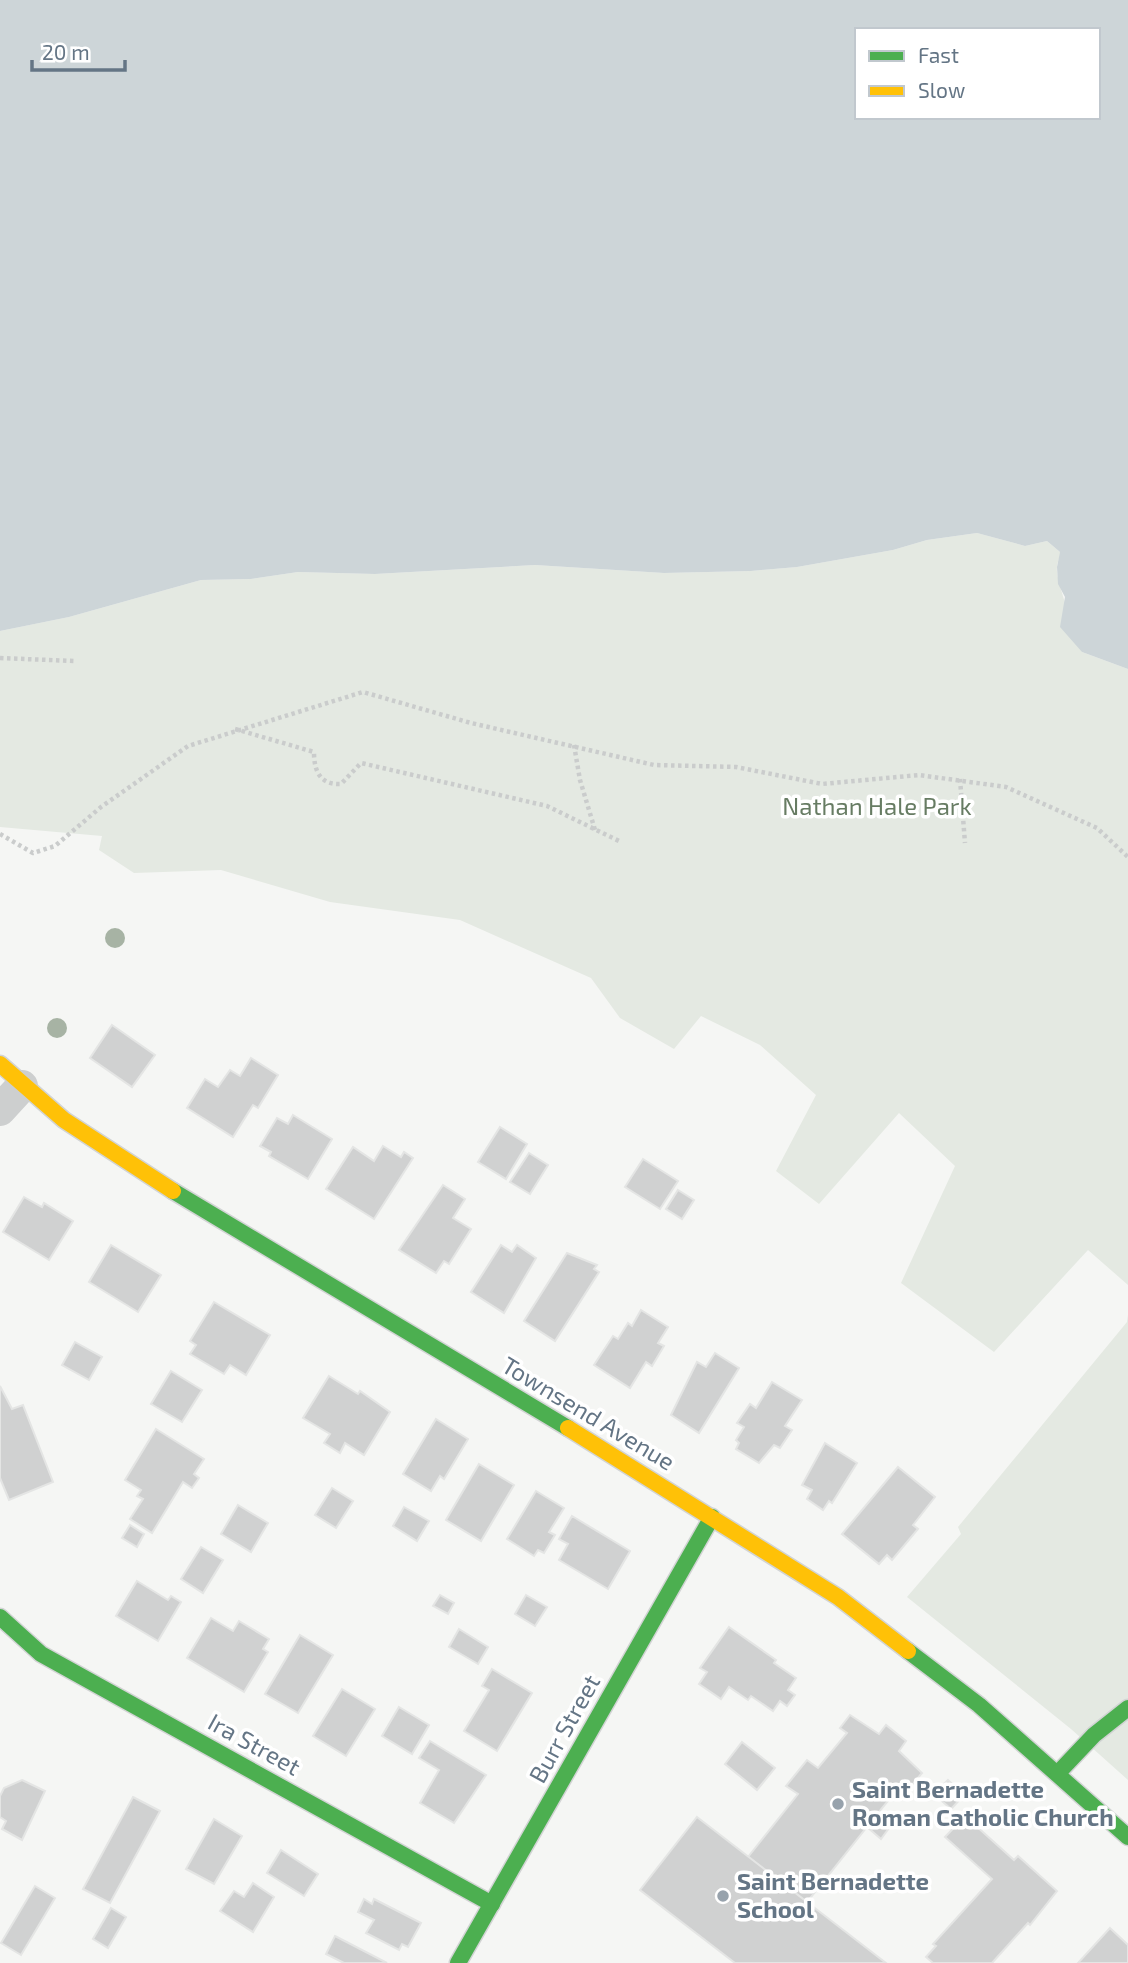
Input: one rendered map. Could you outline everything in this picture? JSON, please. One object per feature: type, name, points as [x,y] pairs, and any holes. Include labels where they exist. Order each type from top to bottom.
[{"type":"main road","name":"Townsend Avenue","points":[[0,1064],[22,1087],[64,1120],[126,1162],[800,1572],[883,1629],[970,1697],[1128,1837]]},
{"type":"main road","name":"Burr Street","points":[[458,1963],[712,1517]]},
{"type":"main road","name":"Ira Street","points":[[0,1617],[41,1654],[492,1904]]},
{"type":"main road","points":[[1058,1773],[1094,1735],[1128,1708]]},
{"type":"street","points":[[0,1110],[22,1087]]},
{"type":"path","points":[[0,658],[74,661]]},
{"type":"path","points":[[0,834],[33,853],[47,850],[101,807],[188,746],[234,729],[363,692],[471,723],[654,765],[736,767],[822,784],[849,784],[894,775],[960,779],[1006,787],[1097,828],[1128,857]]},
{"type":"path","points":[[234,729],[314,752],[314,767],[320,778],[330,784],[341,784],[361,762],[547,806],[619,841]]},
{"type":"path","points":[[574,745],[580,780],[595,830]]},
{"type":"path","points":[[960,779],[965,843]]},
{"type":"green space","name":"Nathan Hale Park","points":[[977,533],[1025,546],[1047,541],[1060,552],[1057,568],[1059,584],[1082,652],[1128,669],[1128,1285],[1088,1250],[994,1352],[901,1283],[955,1166],[899,1113],[819,1204],[776,1171],[816,1095],[760,1045],[701,1016],[674,1049],[620,1018],[591,978],[460,920],[330,902],[221,870],[134,873],[99,850],[102,836],[0,827],[0,631],[69,617],[201,580],[251,579],[298,572],[375,574],[535,565],[664,573],[751,571],[797,567],[893,550],[927,540]]},
{"type":"green space","points":[[1128,1315],[1128,1780],[1071,1729],[907,1597],[961,1534],[958,1527],[1127,1322]]},
{"type":"shaded area","points":[[0,0],[1128,0],[1128,669],[1082,652],[1060,627],[1065,597],[1058,584],[1060,552],[1047,541],[1025,546],[977,533],[927,540],[893,550],[797,567],[751,571],[664,573],[535,565],[375,574],[298,572],[251,579],[201,580],[69,617],[0,631]]},
{"type":"building","points":[[112,1025],[155,1055],[132,1087],[90,1058]]},
{"type":"building","points":[[251,1058],[278,1075],[258,1108],[253,1105],[233,1137],[187,1108],[205,1079],[218,1087],[230,1070],[240,1076]]},
{"type":"building","points":[[293,1115],[332,1139],[308,1179],[269,1156],[271,1152],[260,1146],[277,1118],[288,1124]]},
{"type":"building","points":[[500,1127],[527,1144],[506,1179],[478,1162]]},
{"type":"building","points":[[383,1146],[401,1157],[404,1152],[413,1158],[374,1219],[326,1189],[353,1147],[374,1161]]},
{"type":"building","points":[[529,1153],[548,1165],[530,1194],[510,1182]]},
{"type":"building","points":[[643,1159],[678,1181],[660,1209],[625,1187]]},
{"type":"building","points":[[443,1185],[465,1199],[453,1218],[471,1229],[449,1264],[444,1261],[436,1273],[399,1250]]},
{"type":"building","points":[[678,1190],[694,1200],[682,1219],[666,1209]]},
{"type":"building","points":[[24,1197],[42,1207],[44,1203],[73,1221],[49,1260],[3,1232]]},
{"type":"building","points":[[111,1245],[161,1275],[138,1312],[89,1282]]},
{"type":"building","points":[[501,1245],[512,1252],[517,1245],[536,1258],[504,1313],[471,1292]]},
{"type":"building","points":[[567,1253],[597,1265],[594,1269],[599,1272],[555,1341],[524,1321]]},
{"type":"building","points":[[214,1302],[270,1335],[246,1375],[230,1365],[224,1374],[190,1354],[196,1345],[190,1341]]},
{"type":"building","points":[[641,1310],[668,1327],[658,1343],[664,1346],[652,1366],[646,1362],[630,1388],[594,1365],[613,1336],[618,1339],[628,1323],[632,1326]]},
{"type":"building","points":[[75,1342],[102,1357],[89,1380],[62,1365]]},
{"type":"building","points":[[715,1353],[739,1368],[699,1433],[671,1415],[697,1362],[706,1367]]},
{"type":"building","points":[[171,1371],[202,1390],[182,1422],[151,1404]]},
{"type":"building","points":[[329,1376],[358,1394],[360,1391],[390,1412],[364,1455],[345,1443],[340,1453],[324,1443],[330,1434],[303,1418]]},
{"type":"building","points":[[772,1382],[802,1400],[785,1426],[792,1430],[780,1448],[774,1445],[759,1463],[736,1449],[739,1443],[736,1440],[744,1427],[737,1423],[750,1404],[756,1408]]},
{"type":"building","points":[[0,1386],[12,1409],[23,1405],[53,1482],[9,1500],[0,1478]]},
{"type":"building","points":[[436,1419],[468,1439],[444,1479],[440,1476],[431,1491],[403,1474]]},
{"type":"building","points":[[156,1429],[204,1459],[194,1474],[199,1478],[192,1488],[183,1482],[152,1533],[130,1519],[143,1499],[137,1496],[141,1490],[125,1480]]},
{"type":"building","points":[[825,1443],[857,1463],[832,1503],[829,1501],[823,1510],[807,1499],[812,1490],[802,1485]]},
{"type":"building","points":[[479,1464],[514,1485],[481,1541],[446,1520]]},
{"type":"building","points":[[898,1467],[935,1497],[913,1525],[918,1529],[892,1560],[887,1555],[879,1564],[842,1534]]},
{"type":"building","points":[[332,1488],[353,1501],[336,1528],[315,1515]]},
{"type":"building","points":[[536,1491],[564,1508],[549,1532],[555,1535],[544,1553],[538,1550],[534,1556],[507,1539]]},
{"type":"building","points":[[238,1505],[268,1523],[251,1552],[221,1534]]},
{"type":"building","points":[[404,1507],[429,1521],[417,1541],[393,1526]]},
{"type":"building","points":[[572,1516],[630,1551],[608,1589],[559,1560],[568,1544],[559,1539]]},
{"type":"building","points":[[130,1525],[144,1534],[137,1547],[122,1538]]},
{"type":"building","points":[[201,1547],[223,1560],[203,1593],[181,1579]]},
{"type":"building","points":[[137,1581],[168,1600],[171,1596],[181,1602],[158,1641],[116,1616]]},
{"type":"building","points":[[440,1595],[454,1603],[448,1614],[433,1606]]},
{"type":"building","points":[[526,1595],[547,1607],[535,1626],[515,1614]]},
{"type":"building","points":[[211,1618],[233,1631],[239,1621],[269,1639],[263,1649],[268,1652],[244,1692],[187,1658]]},
{"type":"building","points":[[729,1627],[776,1660],[774,1663],[796,1678],[788,1690],[795,1695],[787,1706],[780,1701],[773,1711],[751,1696],[748,1700],[729,1687],[721,1699],[699,1684],[707,1672],[700,1668]]},
{"type":"building","points":[[459,1629],[488,1647],[478,1664],[449,1647]]},
{"type":"building","points":[[300,1635],[333,1655],[298,1713],[265,1694]]},
{"type":"building","points":[[492,1669],[532,1693],[497,1751],[464,1731],[489,1690],[482,1686]]},
{"type":"building","points":[[342,1689],[375,1709],[346,1756],[313,1736]]},
{"type":"building","points":[[399,1707],[429,1725],[412,1754],[382,1736]]},
{"type":"building","name":"Saint Bernadette Roman Catholic Church","points":[[850,1715],[879,1734],[886,1725],[906,1741],[899,1751],[922,1773],[912,1785],[905,1780],[878,1813],[892,1824],[881,1839],[867,1827],[807,1902],[748,1857],[798,1794],[786,1786],[807,1760],[818,1768],[847,1733],[840,1728]]},
{"type":"building","points":[[430,1741],[486,1775],[454,1823],[420,1803],[439,1770],[419,1758]]},
{"type":"building","points":[[742,1742],[775,1768],[757,1790],[725,1764]]},
{"type":"building","points":[[22,1780],[45,1791],[22,1840],[2,1829],[6,1821],[0,1817],[0,1796],[4,1788]]},
{"type":"building","points":[[948,1780],[964,1795],[951,1809],[934,1794]]},
{"type":"building","points":[[133,1797],[160,1811],[110,1903],[83,1889]]},
{"type":"building","points":[[965,1816],[1014,1860],[1018,1856],[1057,1891],[1030,1925],[1028,1923],[992,1963],[933,1963],[926,1957],[936,1946],[933,1944],[992,1879],[945,1837]]},
{"type":"building","name":"Saint Bernadette School","points":[[697,1817],[886,1963],[735,1963],[640,1890]]},
{"type":"building","points":[[214,1819],[242,1836],[214,1884],[186,1869]]},
{"type":"building","points":[[281,1850],[318,1874],[304,1896],[267,1873]]},
{"type":"building","points":[[253,1883],[274,1897],[253,1932],[220,1911],[234,1891],[244,1897]]},
{"type":"building","points":[[35,1886],[55,1898],[21,1955],[1,1943]]},
{"type":"building","points":[[364,1899],[372,1904],[374,1899],[421,1923],[408,1947],[402,1944],[399,1950],[366,1933],[374,1920],[358,1912]]},
{"type":"building","points":[[111,1908],[126,1917],[108,1948],[93,1939]]},
{"type":"building","points":[[1110,1928],[1128,1945],[1128,1963],[1078,1963]]},
{"type":"building","points":[[335,1936],[387,1963],[344,1963],[326,1954]]},
{"type":"traffic: fast","points":[[173,1191],[568,1428]]},
{"type":"traffic: fast","points":[[458,1963],[712,1517]]},
{"type":"traffic: fast","points":[[0,1617],[41,1654],[492,1904]]},
{"type":"traffic: fast","points":[[908,1651],[979,1705],[1128,1837]]},
{"type":"traffic: fast","points":[[1058,1773],[1094,1735],[1128,1708]]},
{"type":"traffic: slow","points":[[0,1064],[64,1120],[173,1191]]},
{"type":"traffic: slow","points":[[568,1428],[838,1597],[908,1651]]},
{"type":"place","name":"Saint Bernadette Roman Catholic Church","points":[[838,1804]]},
{"type":"place","name":"Saint Bernadette School","points":[[723,1896]]}]
